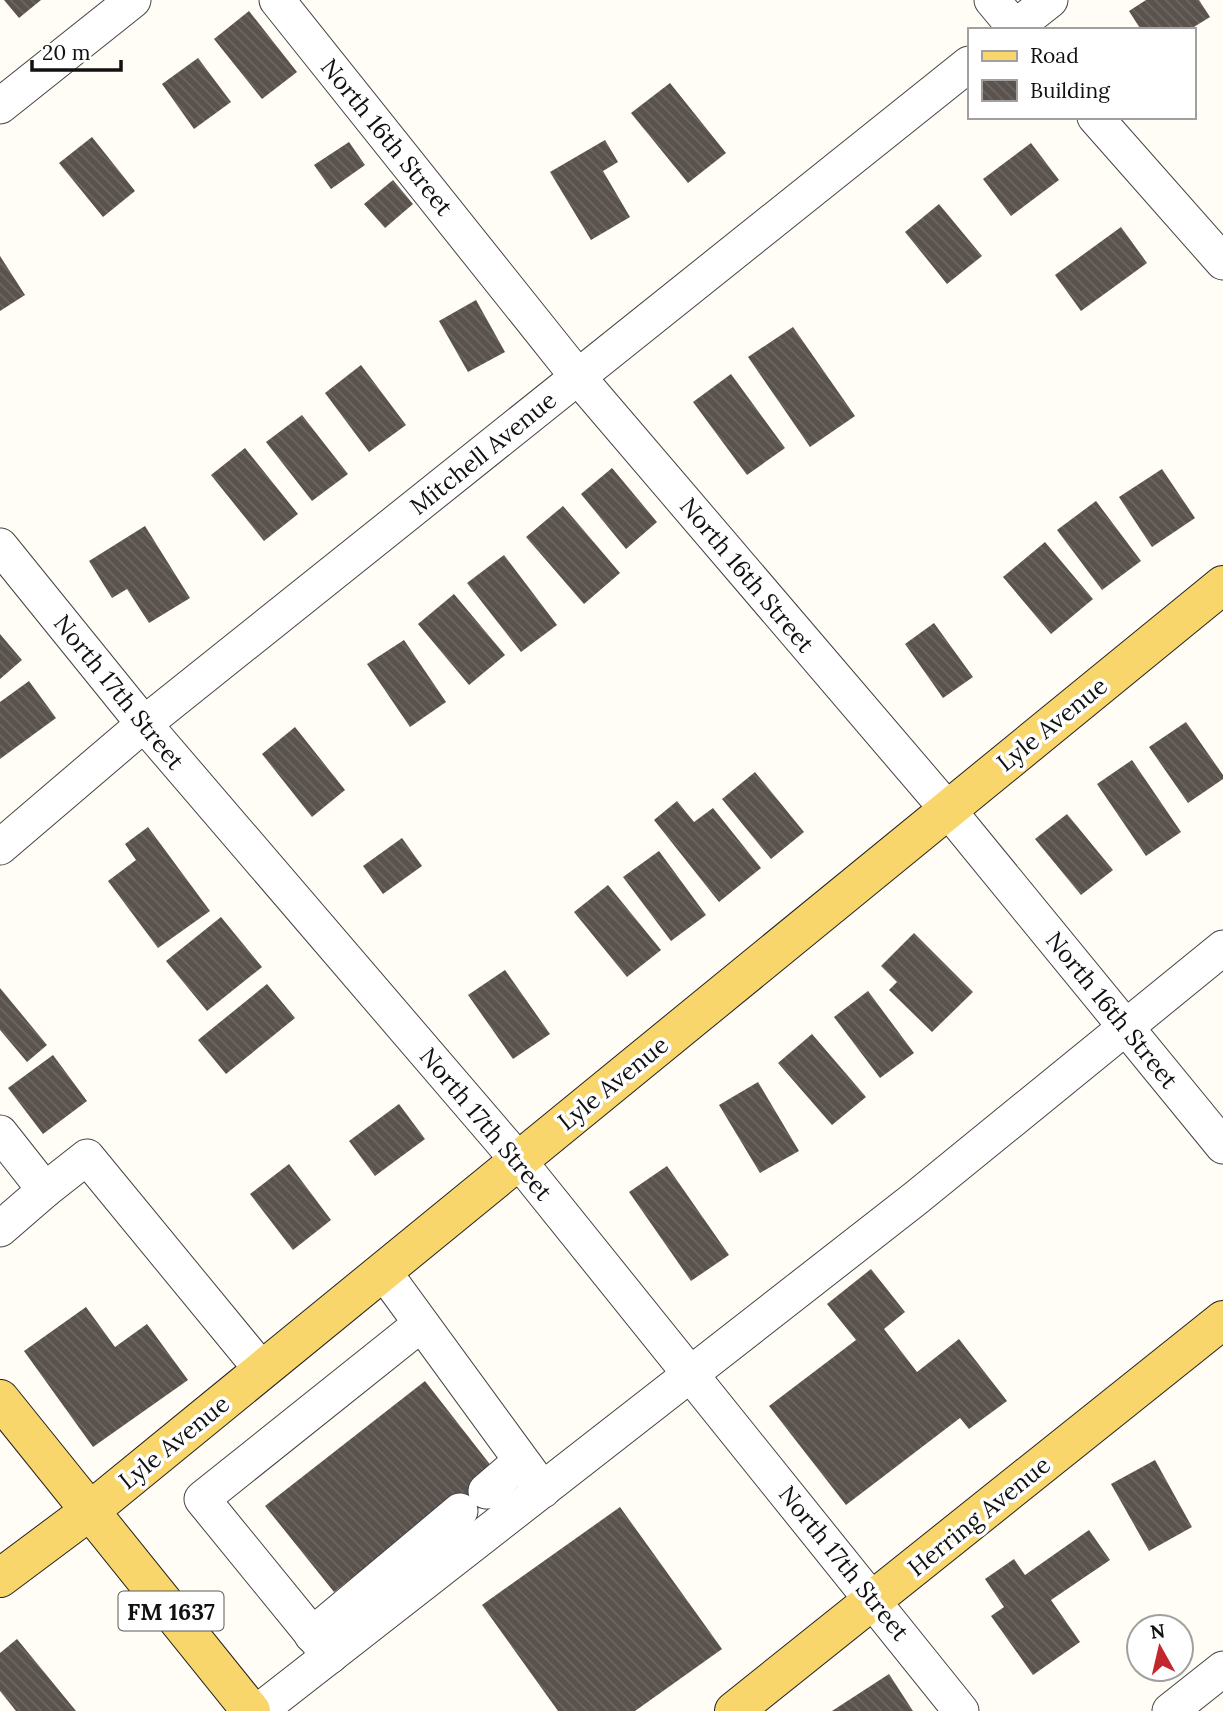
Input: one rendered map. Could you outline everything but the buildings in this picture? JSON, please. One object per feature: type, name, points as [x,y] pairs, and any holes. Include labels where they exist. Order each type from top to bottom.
[{"type":"main road","name":"Lyle Avenue","points":[[0,1578],[91,1510],[1223,585]]},
{"type":"main road","name":"Herring Avenue","points":[[734,1711],[1223,1321]]},
{"type":"main road","name":"FM 1637","points":[[0,1399],[251,1711]]},
{"type":"street","points":[[0,106],[133,0]]},
{"type":"street","name":"North 16th Street","points":[[277,0],[578,377],[948,810],[1223,1146]]},
{"type":"street","points":[[992,0],[1014,28]]},
{"type":"street","points":[[1016,28],[1049,0]]},
{"type":"street","name":"Mitchell Avenue","points":[[0,847],[144,724],[968,65]]},
{"type":"street","points":[[1096,119],[1223,262]]},
{"type":"street","name":"North 17th Street","points":[[0,546],[144,724],[518,1160],[961,1711]]},
{"type":"street","points":[[321,1645],[544,1490],[916,1198],[1223,948]]},
{"type":"street","points":[[0,1133],[45,1190]]},
{"type":"street","points":[[0,1229],[87,1157],[262,1370]]},
{"type":"street","points":[[383,1271],[544,1490]]},
{"type":"street","points":[[321,1645],[202,1499],[421,1324]]},
{"type":"street","points":[[259,1711],[321,1645],[473,1501],[521,1461]]},
{"type":"street","points":[[1170,1711],[1223,1669]]}]
